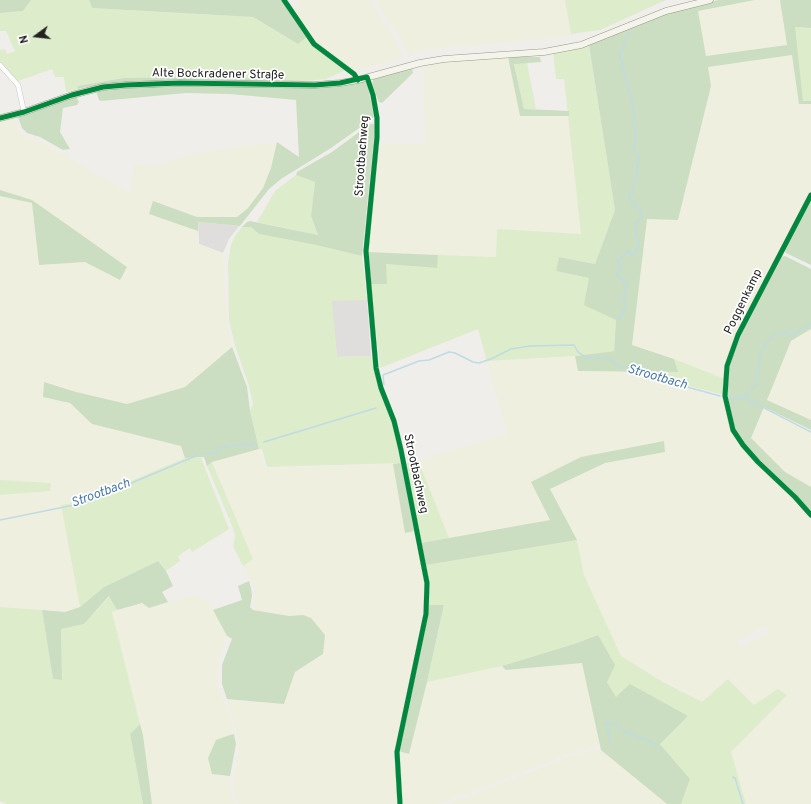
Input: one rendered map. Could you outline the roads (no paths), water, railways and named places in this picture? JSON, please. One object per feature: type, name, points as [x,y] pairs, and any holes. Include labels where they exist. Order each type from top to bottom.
[{"type":"street","points":[[284,0],[314,44],[354,74],[358,80]]},
{"type":"street","name":"Alte Bockradener Straße","points":[[0,118],[24,112],[84,91],[126,84],[180,83],[296,86],[340,83],[358,80],[420,63],[444,59],[544,52],[581,45],[666,11],[710,0]]},
{"type":"street","points":[[0,65],[18,85],[24,112]]},
{"type":"street","name":"Strootbachweg","points":[[367,77],[373,95],[377,118],[377,137],[366,251],[376,368],[381,388],[394,421],[401,450],[427,583],[426,614],[397,752],[400,804]]},
{"type":"street","name":"Poggenkamp","points":[[811,194],[738,335],[726,366],[726,396],[733,430],[743,445],[811,515]]},
{"type":"waterway","points":[[617,317],[620,319],[625,307],[625,302],[622,298],[626,292],[624,285],[625,281],[617,274],[617,271],[622,267],[617,261],[621,259],[627,251],[632,255],[635,255],[635,250],[638,248],[639,244],[635,230],[637,221],[642,218],[639,207],[635,207],[634,202],[631,201],[629,197],[634,192],[633,185],[638,175],[636,171],[639,160],[638,155],[633,148],[636,138],[633,105],[620,57],[629,31]]},
{"type":"waterway","points":[[743,397],[756,385],[762,348],[774,335],[785,332],[789,336],[811,324]]},
{"type":"waterway","name":"Strootbach","points":[[384,385],[383,375],[419,361],[429,360],[449,352],[479,363],[511,349],[530,346],[574,345],[578,352],[587,358],[608,358],[625,370],[720,396]]},
{"type":"waterway","name":"Strootbach","points":[[729,400],[743,397],[811,432]]},
{"type":"waterway","name":"Strootbach","points":[[264,442],[376,408]]},
{"type":"waterway","name":"Strootbach","points":[[204,453],[215,453],[219,448],[244,444],[250,445],[255,443]]},
{"type":"waterway","name":"Strootbach","points":[[0,520],[84,503],[198,455]]},
{"type":"waterway","points":[[605,723],[616,724],[627,733],[651,742],[658,748]]},
{"type":"waterway","points":[[607,723],[610,743]]},
{"type":"waterway","points":[[733,777],[735,778],[743,804]]}]
